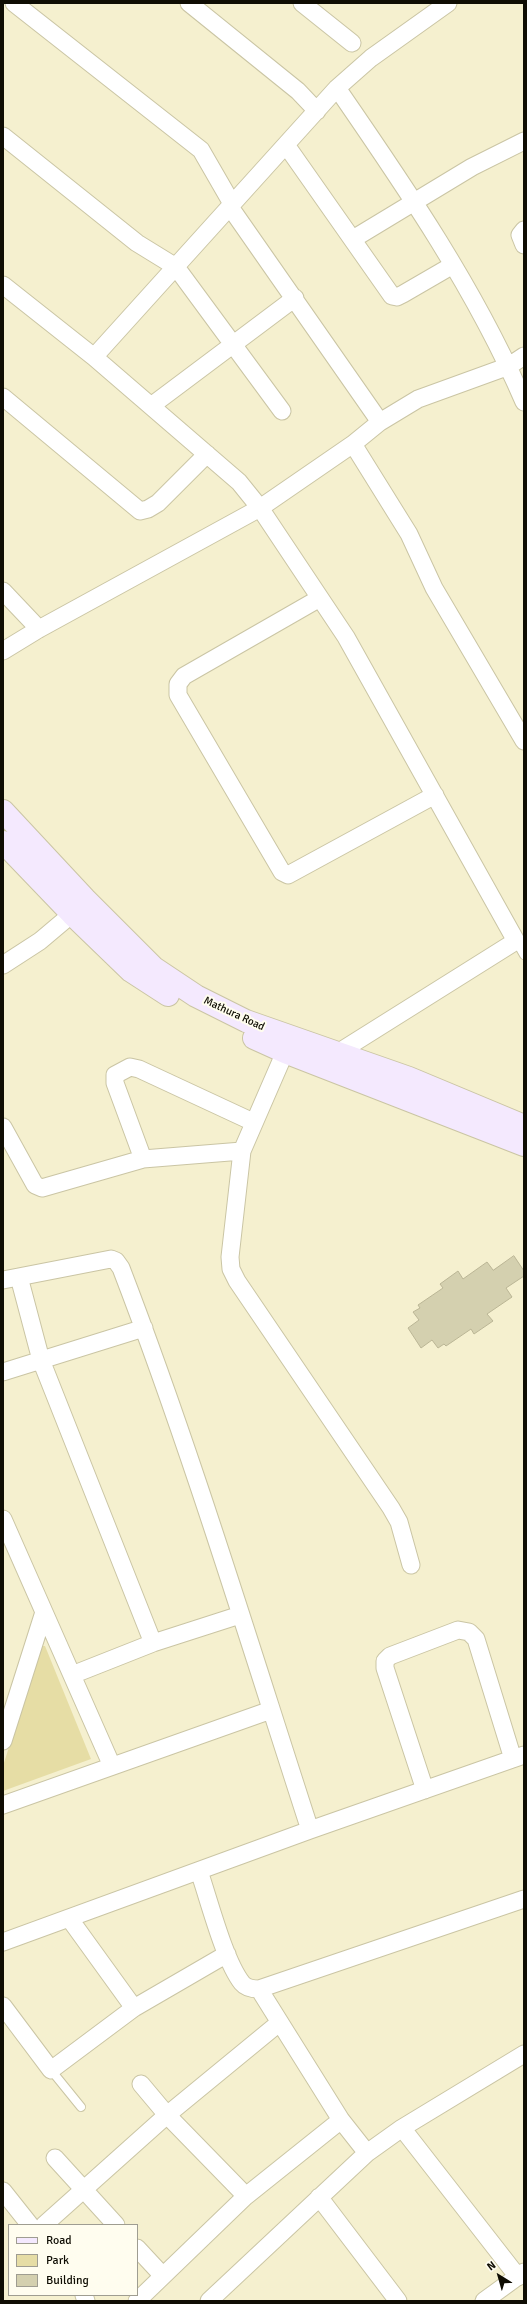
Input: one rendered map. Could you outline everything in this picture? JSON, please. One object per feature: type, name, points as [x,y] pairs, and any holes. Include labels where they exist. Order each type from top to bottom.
[{"type":"main road","name":"Mathura Road","points":[[3,811],[85,899],[154,968],[196,996],[246,1021],[336,1054],[409,1078],[524,1126]]},
{"type":"main road","name":"Mathura Road","points":[[3,842],[72,914],[131,971],[190,1009],[285,1052],[524,1145]]},
{"type":"street","points":[[190,3],[298,91],[317,111]]},
{"type":"street","points":[[302,3],[352,42]]},
{"type":"street","points":[[94,357],[337,88],[371,58],[448,3]]},
{"type":"street","points":[[19,4],[201,150],[231,202],[230,207],[295,298],[380,422]]},
{"type":"street","points":[[337,88],[415,201],[454,265],[509,366],[524,402]]},
{"type":"street","points":[[3,136],[137,243],[176,267],[282,411]]},
{"type":"street","points":[[353,239],[483,160],[524,141]]},
{"type":"street","points":[[286,145],[392,296],[397,297],[454,265]]},
{"type":"street","points":[[524,230],[520,235],[524,245]]},
{"type":"street","points":[[3,285],[94,357],[207,454],[239,482],[260,508],[346,638],[516,941],[336,1054]]},
{"type":"street","points":[[150,406],[295,298]]},
{"type":"street","points":[[3,651],[39,629],[260,508],[353,444],[380,422],[418,399],[509,366],[524,356]]},
{"type":"street","points":[[3,397],[140,511],[148,510],[158,503],[207,454]]},
{"type":"street","points":[[353,444],[409,534],[434,588],[524,741]]},
{"type":"street","points":[[3,591],[39,629]]},
{"type":"street","points":[[320,598],[184,676],[178,684],[178,695],[282,872],[288,875],[435,795]]},
{"type":"street","points":[[3,965],[40,941],[72,914]]},
{"type":"street","points":[[285,1052],[253,1122],[242,1151],[230,1257],[232,1269],[264,1321],[391,1508],[399,1522],[411,1565]]},
{"type":"street","points":[[143,1159],[115,1083],[115,1075],[130,1067],[139,1069],[253,1122]]},
{"type":"street","points":[[3,1127],[35,1185],[42,1188],[143,1159],[242,1151]]},
{"type":"street","points":[[153,1643],[41,1360],[11,1279],[111,1259],[116,1261],[121,1268],[144,1328],[310,1830]]},
{"type":"street","points":[[3,1372],[144,1328]]},
{"type":"street","points":[[3,1519],[112,1766]]},
{"type":"street","points":[[3,1741],[44,1612]]},
{"type":"street","points":[[72,1675],[153,1643],[240,1615]]},
{"type":"street","points":[[3,1942],[310,1830],[425,1790],[518,1757],[476,1639],[468,1632],[458,1630],[390,1656],[385,1661],[385,1668],[425,1790]]},
{"type":"street","points":[[3,1805],[271,1710]]},
{"type":"street","points":[[199,1871],[227,1954],[242,1984],[248,1988],[258,1989],[524,1899]]},
{"type":"street","points":[[69,1918],[134,2008]]},
{"type":"street","points":[[3,2006],[51,2070],[134,2008],[227,1954]]},
{"type":"street","points":[[258,1989],[340,2120],[368,2153]]},
{"type":"street","points":[[45,2224],[167,2115],[279,2023]]},
{"type":"street","points":[[209,2301],[368,2153],[402,2128],[524,2054]]},
{"type":"street","points":[[141,2084],[167,2115],[246,2196]]},
{"type":"street","points":[[137,2301],[246,2196],[340,2120]]},
{"type":"street","points":[[402,2128],[521,2274],[484,2301]]},
{"type":"street","points":[[55,2158],[115,2224]]},
{"type":"street","points":[[3,2191],[29,2224]]},
{"type":"street","points":[[319,2197],[398,2301]]},
{"type":"street","points":[[138,2249],[163,2276]]},
{"type":"lane","points":[[516,941],[524,955]]},
{"type":"lane","points":[[51,2070],[80,2108]]},
{"type":"green space","points":[[41,1646],[45,1646],[91,1759],[3,1791],[3,1766]]},
{"type":"building","points":[[514,1256],[524,1271],[524,1276],[506,1288],[512,1297],[487,1314],[493,1321],[474,1334],[471,1329],[446,1346],[444,1344],[438,1348],[432,1340],[421,1348],[408,1328],[419,1320],[413,1312],[420,1308],[418,1305],[443,1288],[440,1284],[458,1271],[463,1279],[487,1262],[493,1270]]}]
